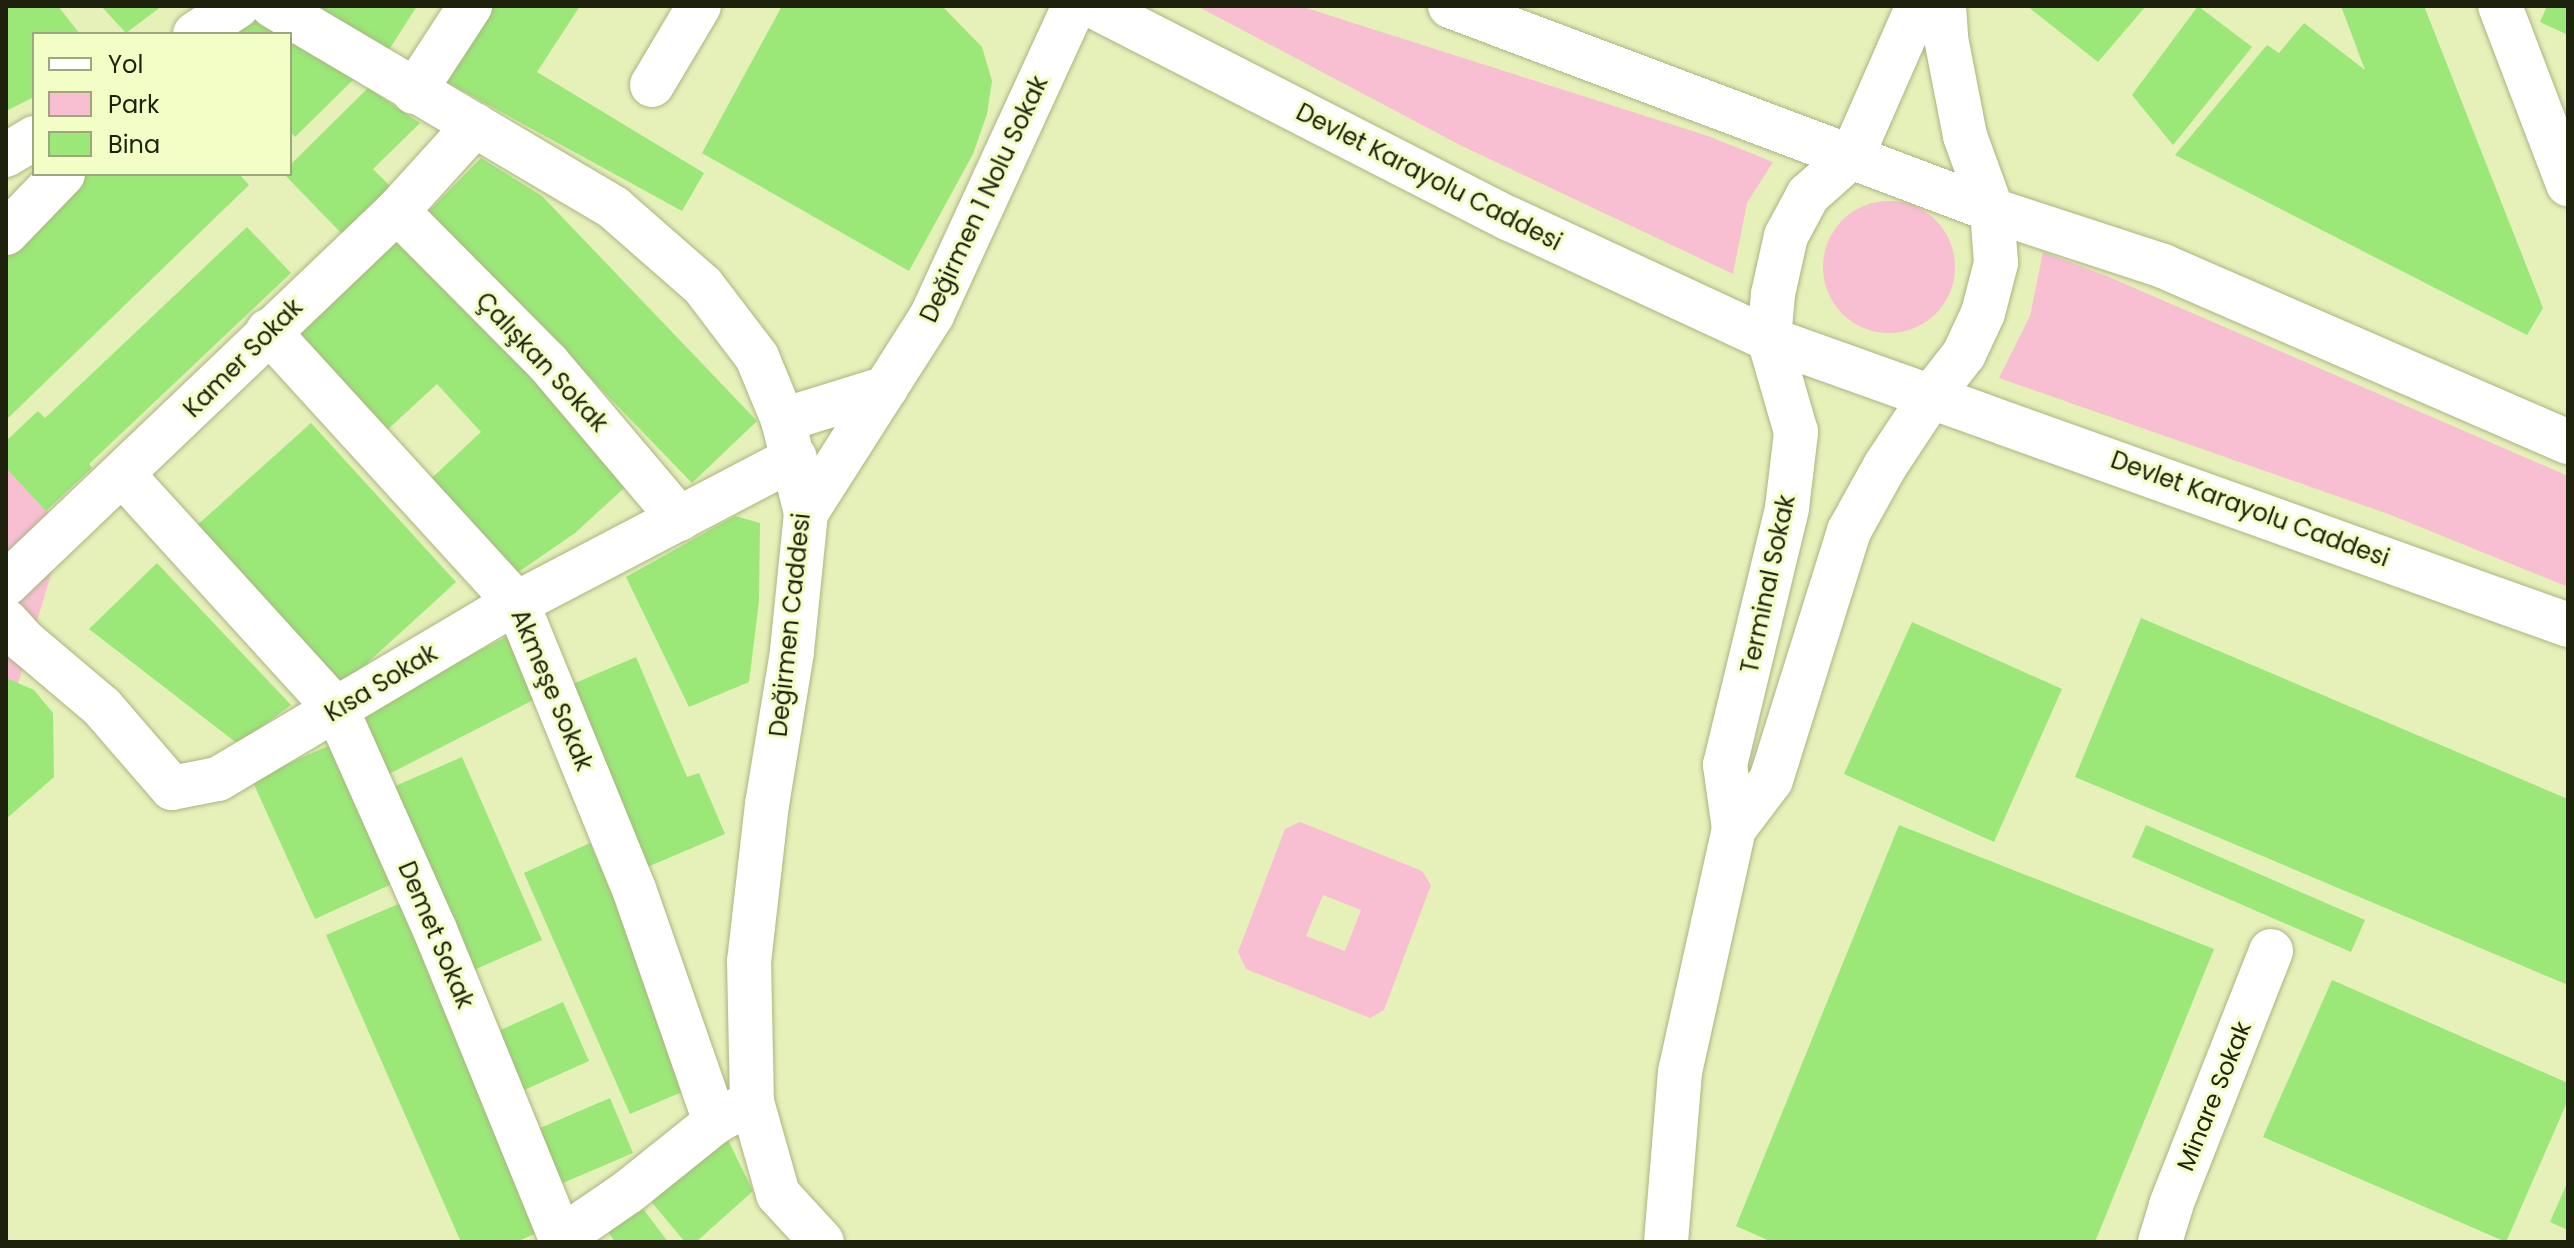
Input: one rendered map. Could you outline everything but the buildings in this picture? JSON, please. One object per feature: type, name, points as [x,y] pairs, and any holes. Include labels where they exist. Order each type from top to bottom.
[{"type":"street","points":[[198,32],[240,6]]},
{"type":"street","points":[[212,32],[240,6]]},
{"type":"street","name":"Değirmen Caddesi","points":[[273,6],[614,208],[703,286],[757,357],[789,439],[806,513],[792,652],[767,804],[734,1112],[801,1234]]},
{"type":"street","points":[[414,92],[470,6]]},
{"type":"street","points":[[652,85],[699,6]]},
{"type":"street","name":"Değirmen 1 Nolu Sokak","points":[[806,513],[932,315],[1074,6]]},
{"type":"street","name":"Devlet Karayolu Caddesi","points":[[1093,6],[1510,219],[1769,339],[2568,625]]},
{"type":"street","points":[[1450,6],[1992,210],[2163,266],[2568,442]]},
{"type":"street","points":[[1769,339],[1773,294],[1786,236],[1808,195],[1852,156],[1918,6]]},
{"type":"street","points":[[1932,395],[1964,354],[1983,313],[1996,263],[1992,210],[1965,136],[1946,38],[1944,6]]},
{"type":"street","points":[[2500,6],[2554,120],[2568,184]]},
{"type":"street","name":"Kamer Sokak","points":[[6,584],[124,476],[268,331],[397,211],[475,125]]},
{"type":"street","points":[[6,155],[32,139]]},
{"type":"street","points":[[6,233],[61,176]]},
{"type":"street","name":"Çalışkan Sokak","points":[[397,211],[548,363],[680,519]]},
{"type":"street","name":"Akmeşe Sokak","points":[[268,331],[518,605],[634,889],[734,1112]]},
{"type":"street","name":"Terminal Sokak","points":[[1666,1242],[1680,1072],[1734,829],[1725,765],[1787,508],[1796,432],[1769,339]]},
{"type":"street","points":[[789,439],[886,388]]},
{"type":"street","name":"Terminal Sokak","points":[[1734,829],[1771,780],[1849,531],[1885,466],[1932,395]]},
{"type":"street","name":"Kısa Sokak","points":[[6,621],[24,641],[102,707],[172,788],[218,779],[498,613],[680,519],[789,439]]},
{"type":"street","name":"Demet Sokak","points":[[124,476],[337,710],[435,930],[558,1240],[734,1112]]},
{"type":"street","name":"Minare Sokak","points":[[2160,1242],[2171,1205],[2271,951]]},
{"type":"green space","points":[[1197,6],[1300,6],[1708,136],[1773,162],[1747,203],[1733,274],[1460,145]]},
{"type":"green space","points":[[1889,201],[1914,206],[1936,220],[1950,242],[1955,267],[1950,292],[1936,314],[1914,328],[1889,333],[1864,328],[1842,314],[1828,292],[1823,267],[1828,242],[1842,220],[1864,206]]},
{"type":"green space","points":[[2043,252],[2109,277],[2568,476],[2568,587],[2391,515],[1999,378],[2030,316]]},
{"type":"green space","points":[[6,463],[64,531],[15,694],[6,684]]},
{"type":"green space","points":[[1300,822],[1422,871],[1431,885],[1384,1010],[1370,1018],[1246,969],[1238,952],[1285,829]],"holes":[[[1323,895],[1361,910],[1345,951],[1306,936]]]}]
